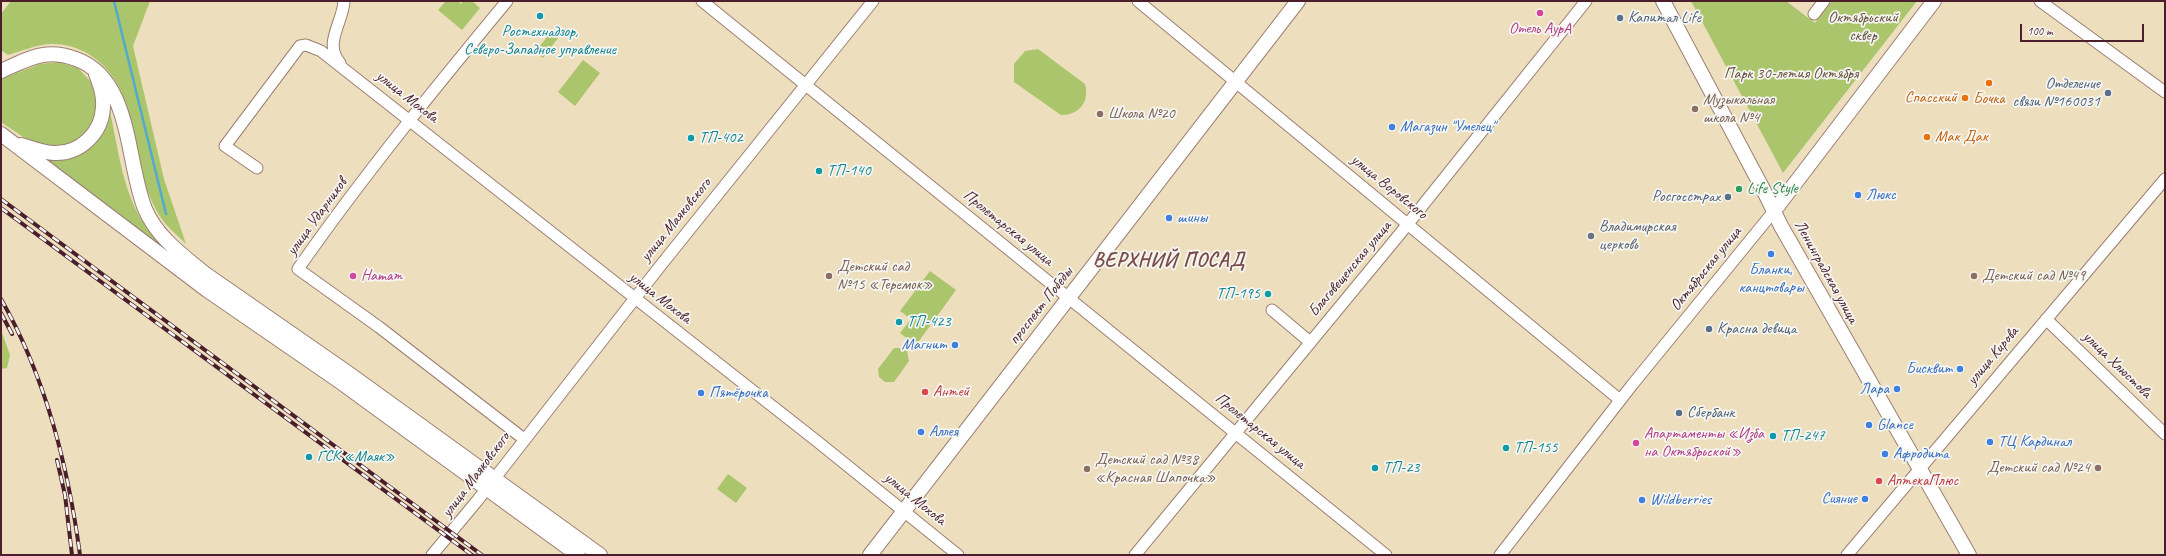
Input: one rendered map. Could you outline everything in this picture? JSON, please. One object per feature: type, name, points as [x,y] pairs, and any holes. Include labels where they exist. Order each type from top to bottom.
[{"type":"main road","name":"проспект Победы","points":[[870,555],[1298,1]]},
{"type":"main road","name":"Ленинградская улица","points":[[1663,1],[1813,284],[1969,555]]},
{"type":"main road","name":"Октябрьская улица","points":[[1774,211],[1934,1]]},
{"type":"main road","points":[[1,71],[36,56],[50,54],[75,58],[94,68],[104,78],[115,96],[143,202],[157,230],[166,241],[204,273],[348,373],[491,483],[578,555]]},
{"type":"main road","points":[[6,138],[52,153],[70,152],[84,144],[98,127],[103,109],[101,89],[94,68]]},
{"type":"main road","points":[[6,138],[207,290],[342,383],[600,555]]},
{"type":"street","points":[[343,67],[333,52],[332,43],[334,34],[343,13],[344,1]]},
{"type":"street","name":"улица Ударников","points":[[508,1],[410,120],[327,227],[298,269],[379,327],[524,439]]},
{"type":"street","name":"Пролетарская улица","points":[[702,1],[1386,555]]},
{"type":"street","name":"улица Маяковского","points":[[432,555],[491,483],[634,298],[873,1]]},
{"type":"street","name":"улица Воровского","points":[[1138,1],[1409,223],[1620,400]]},
{"type":"street","name":"Благовещенская улица","points":[[1135,555],[1409,223],[1586,1]]},
{"type":"street","points":[[1814,14],[1824,1]]},
{"type":"street","points":[[2040,1],[2165,92]]},
{"type":"street","name":"улица Мохова","points":[[257,168],[225,146],[300,46],[313,47],[343,67],[904,510],[958,555]]},
{"type":"street","name":"улица Кирова","points":[[1847,555],[2165,179]]},
{"type":"street","name":"Октябрьская улица","points":[[1500,555],[1620,400],[1774,211]]},
{"type":"street","points":[[1272,310],[1310,342]]},
{"type":"street","name":"улица Хлюстова","points":[[2046,319],[2165,434]]},
{"type":"green space","points":[[11,1],[150,1],[133,46],[164,179],[186,244],[168,227],[152,202],[146,188],[124,99],[113,77],[96,59],[86,52],[74,47],[50,44],[29,48],[8,55],[1,50],[1,14]]},
{"type":"green space","points":[[446,1],[457,1],[461,4],[463,1],[472,1],[480,8],[462,30],[438,10]]},
{"type":"green space","name":"Парк 30-летия Октября","points":[[1691,1],[1786,1],[1815,23],[1832,1],[1917,1],[1783,173]]},
{"type":"green space","points":[[551,32],[558,38],[543,58],[535,52]]},
{"type":"green space","points":[[1038,49],[1085,84],[1086,96],[1084,102],[1078,110],[1073,113],[1061,115],[1014,82],[1014,64],[1025,51]]},
{"type":"green space","points":[[583,60],[600,73],[575,106],[558,92]]},
{"type":"green space","points":[[59,62],[78,68],[93,84],[99,111],[85,139],[51,149],[29,141],[1,122],[1,79],[40,64]]},
{"type":"green space","points":[[108,102],[117,148],[129,193],[142,221],[155,239],[170,255],[33,152],[75,153]]},
{"type":"green space","points":[[930,271],[956,290],[916,345],[900,333],[911,319],[900,311]]},
{"type":"green space","points":[[1,330],[10,355],[7,368],[1,369]]},
{"type":"green space","points":[[894,348],[900,348],[907,351],[909,361],[894,382],[885,382],[879,377],[878,369]]},
{"type":"green space","points":[[728,474],[747,488],[736,503],[717,489]]},
{"type":"waterway","points":[[114,1],[166,214]]},
{"type":"railway","points":[[1,199],[482,555]]},
{"type":"railway","points":[[1,208],[472,555]]},
{"type":"railway","points":[[1,299],[31,360],[53,423],[69,489],[80,555]]},
{"type":"railway","points":[[1,313],[12,334]]},
{"type":"railway","points":[[57,460],[65,495],[72,555]]},
{"type":"place","name":"Отель АурА","points":[[1540,13]]},
{"type":"place","name":"Ростехнадзор, Северо-Западное управление","points":[[540,16]]},
{"type":"place","name":"Капитал Life","points":[[1620,18]]},
{"type":"place","name":"Бочка","points":[[1989,83]]},
{"type":"place","name":"Отделение связи №160031","points":[[2108,93]]},
{"type":"place","name":"Спасский","points":[[1965,98]]},
{"type":"place","name":"Музыкальная школа №4","points":[[1695,109]]},
{"type":"place","name":"Школа №20","points":[[1100,114]]},
{"type":"place","name":"Магазин \"Умелец\"","points":[[1392,127]]},
{"type":"place","name":"Мак Дак","points":[[1927,137]]},
{"type":"place","name":"ТП-402","points":[[691,138]]},
{"type":"place","name":"ТП-140","points":[[819,171]]},
{"type":"place","name":"Life Style","points":[[1739,189]]},
{"type":"place","name":"Люкс","points":[[1858,195]]},
{"type":"place","name":"Росгосстрах","points":[[1728,197]]},
{"type":"place","name":"шины","points":[[1169,218]]},
{"type":"place","name":"Владимирская церковь","points":[[1591,236]]},
{"type":"place","name":"Бланки, канцтовары","points":[[1771,254]]},
{"type":"place","name":"Hamam","points":[[353,276]]},
{"type":"place","name":"Детский сад №15 «Теремок»","points":[[829,276]]},
{"type":"place","name":"Детский сад №49","points":[[1974,276]]},
{"type":"place","name":"ТП-195","points":[[1268,294]]},
{"type":"place","name":"ТП-423","points":[[899,322]]},
{"type":"place","name":"Красна девица","points":[[1709,329]]},
{"type":"place","name":"Магнит","points":[[955,345]]},
{"type":"place","name":"Бисквит","points":[[1960,369]]},
{"type":"place","name":"Лара","points":[[1897,389]]},
{"type":"place","name":"Антей","points":[[925,392]]},
{"type":"place","name":"Пятёрочка","points":[[701,393]]},
{"type":"place","name":"Сбербанк","points":[[1679,413]]},
{"type":"place","name":"Glance","points":[[1869,425]]},
{"type":"place","name":"Аллея","points":[[921,432]]},
{"type":"place","name":"ТП-247","points":[[1773,436]]},
{"type":"place","name":"ТЦ Кардинал","points":[[1990,442]]},
{"type":"place","name":"Апартаменты «Изба на Октябрьской»","points":[[1636,443]]},
{"type":"place","name":"ТП-155","points":[[1506,448]]},
{"type":"place","name":"Афродита","points":[[1885,454]]},
{"type":"place","name":"ГСК «Маяк»","points":[[309,457]]},
{"type":"place","name":"ТП-23","points":[[1375,468]]},
{"type":"place","name":"Детский сад №24","points":[[2098,468]]},
{"type":"place","name":"Детский сад №38 «Красная Шапочка»","points":[[1087,469]]},
{"type":"place","name":"АптекаПлюс","points":[[1879,481]]},
{"type":"place","name":"Сияние","points":[[1865,499]]},
{"type":"place","name":"Wildberries","points":[[1642,500]]},
{"type":"district","name":"ВЕРХНИЙ ПОСАД","points":[[1169,261]]},
{"type":"park label","name":"Октябрьский сквер","points":[[1863,27]]}]
